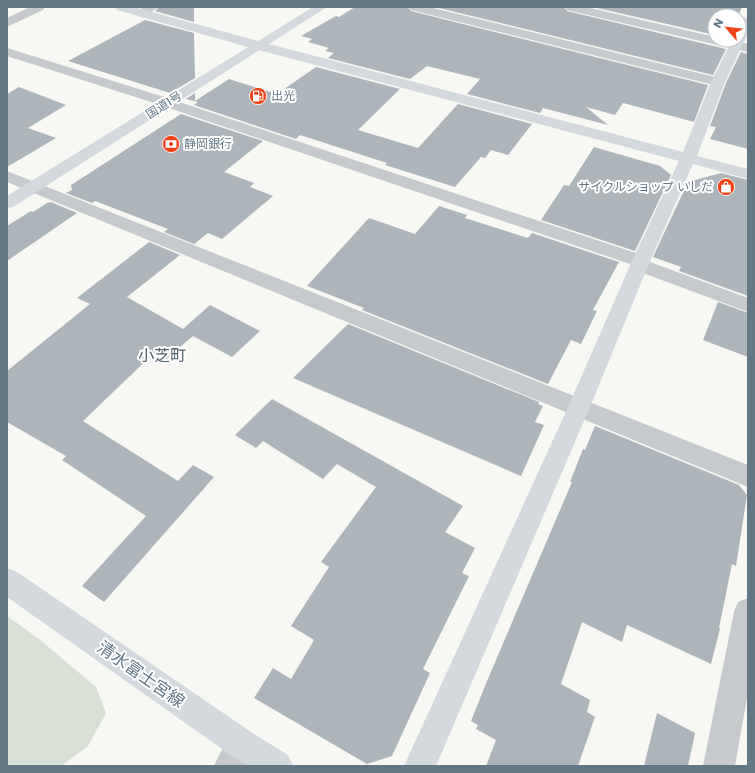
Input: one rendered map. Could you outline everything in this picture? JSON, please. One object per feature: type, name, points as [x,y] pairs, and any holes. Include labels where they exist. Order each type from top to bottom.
[{"type":"main road","points":[[120,7],[147,10],[260,46],[748,174]]},
{"type":"main road","name":"国道1号","points":[[160,101],[246,42],[304,7]]},
{"type":"main road","name":"国道1号","points":[[7,203],[16,182],[260,46],[321,7]]},
{"type":"main road","points":[[420,766],[579,407],[640,263],[688,158],[718,82],[737,48]]},
{"type":"main road","name":"清水富士宮線","points":[[7,581],[236,756],[277,766]]},
{"type":"street","points":[[7,23],[39,7]]},
{"type":"street","points":[[416,7],[718,82]]},
{"type":"street","points":[[571,7],[707,36]]},
{"type":"street","points":[[7,52],[160,101],[640,263],[748,305]]},
{"type":"street","points":[[16,182],[748,476]]},
{"type":"street","points":[[719,766],[748,612]]},
{"type":"shaded area","points":[[7,616],[39,639],[96,687],[106,713],[88,746],[61,766],[7,766]]},
{"type":"building","points":[[159,7],[194,7],[194,22],[155,11]]},
{"type":"building","points":[[355,7],[408,7],[411,11],[708,85],[694,122],[623,103],[615,115],[586,107],[608,125],[543,108],[540,113],[467,94],[480,79],[427,66],[410,79],[328,58],[334,53],[325,51],[329,48],[308,42],[312,39],[301,36],[336,16],[339,17]]},
{"type":"building","points":[[435,7],[564,7],[567,11],[707,44],[707,48],[726,49],[713,75]]},
{"type":"building","points":[[593,7],[742,7],[707,8],[707,33]]},
{"type":"building","points":[[145,20],[194,33],[195,78],[170,93],[68,61]]},
{"type":"building","points":[[741,52],[748,54],[748,149],[710,139],[716,127],[710,126],[726,83]]},
{"type":"building","points":[[316,67],[400,89],[358,130],[418,148],[458,104],[532,124],[508,155],[491,150],[485,158],[481,157],[455,187],[385,165],[387,163],[300,135],[296,139],[194,105],[198,102],[186,99],[195,93],[195,101],[229,79],[277,94]]},
{"type":"building","points":[[19,87],[66,105],[28,128],[56,138],[7,167],[7,94]]},
{"type":"building","points":[[181,114],[263,141],[224,172],[254,183],[250,187],[273,196],[222,239],[208,233],[194,244],[164,232],[168,229],[95,201],[92,203],[66,193],[72,190],[71,185]]},
{"type":"building","points":[[594,147],[660,166],[671,175],[635,251],[541,220],[564,185],[569,186]]},
{"type":"building","points":[[721,173],[748,180],[748,296],[679,271],[681,267],[653,257],[688,182]]},
{"type":"building","points":[[51,202],[77,213],[7,261],[7,226],[31,211],[33,212]]},
{"type":"building","points":[[439,206],[467,215],[465,218],[528,238],[532,233],[619,262],[593,310],[597,311],[581,344],[571,340],[548,384],[362,310],[364,308],[307,286],[369,218],[415,234]]},
{"type":"building","points":[[149,242],[180,255],[127,297],[183,329],[210,305],[260,331],[232,357],[193,336],[166,359],[155,352],[83,421],[178,481],[193,465],[214,477],[104,602],[82,586],[146,516],[62,460],[66,456],[7,422],[7,371],[90,304],[77,298]]},
{"type":"building","points":[[718,302],[748,313],[748,357],[703,340]]},
{"type":"building","points":[[348,324],[539,402],[538,404],[543,406],[535,422],[544,425],[521,476],[293,378]]},
{"type":"building","points":[[272,399],[463,506],[445,532],[475,548],[462,573],[469,576],[423,669],[430,673],[392,756],[367,764],[254,698],[273,668],[291,679],[314,640],[291,626],[329,567],[321,562],[376,487],[337,464],[323,479],[263,441],[256,448],[235,435]]},
{"type":"building","points":[[595,426],[739,485],[747,495],[736,566],[732,564],[720,629],[711,664],[627,625],[622,642],[582,622],[561,684],[590,700],[587,712],[595,717],[578,766],[486,766],[496,740],[476,729],[478,725],[471,721],[572,482],[570,482],[583,449],[585,450]]},
{"type":"building","points":[[657,713],[695,733],[688,766],[644,766]]},
{"type":"place","name":"出光","points":[[258,96]]},
{"type":"place","name":"静岡銀行","points":[[171,144]]},
{"type":"place","name":"サイクルショップ いしだ","points":[[726,187]]},
{"type":"district","name":"小芝町","points":[[162,355]]}]
